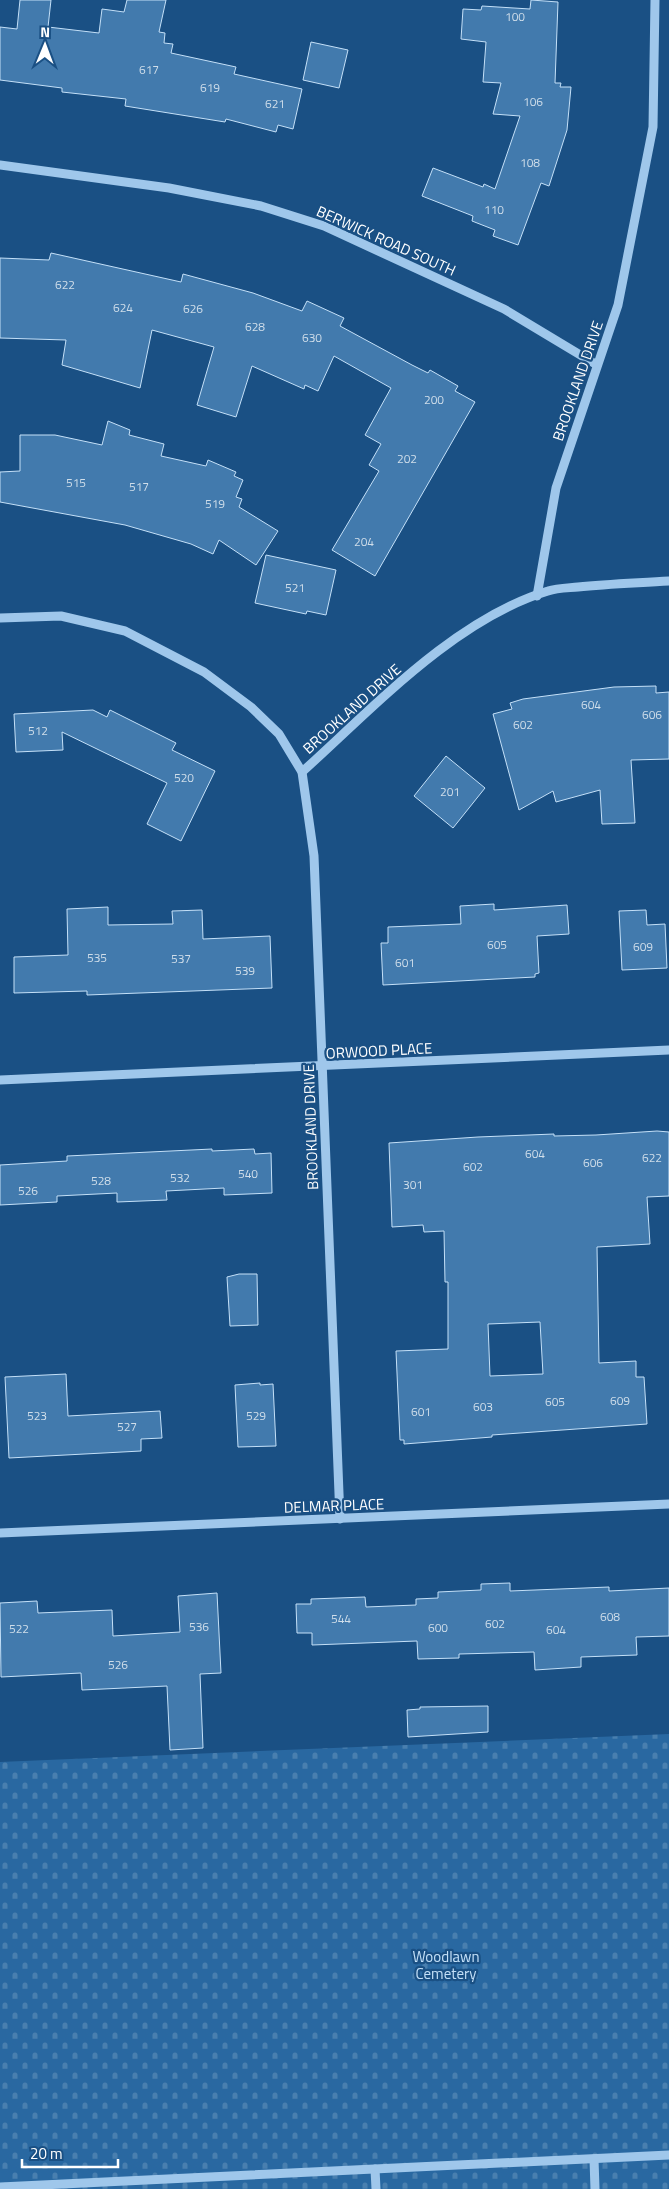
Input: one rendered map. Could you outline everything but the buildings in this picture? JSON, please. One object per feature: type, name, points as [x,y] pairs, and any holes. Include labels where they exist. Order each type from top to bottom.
[{"type":"street","name":"BROOKLAND DRIVE","points":[[340,1519],[314,856],[302,772],[409,676],[464,633],[502,609],[537,596],[556,488],[618,305],[654,127],[655,0]]},
{"type":"street","name":"BERWICK ROAD SOUTH","points":[[0,165],[169,188],[261,206],[324,226],[504,309],[597,364]]},
{"type":"street","points":[[537,596],[549,590],[669,581]]},
{"type":"street","points":[[0,618],[61,616],[125,631],[204,672],[251,707],[279,734],[302,772]]},
{"type":"street","name":"ORWOOD PLACE","points":[[0,1080],[669,1050]]},
{"type":"street","name":"DELMAR PLACE","points":[[0,1533],[669,1504]]},
{"type":"street","points":[[0,2187],[669,2155]]},
{"type":"street","points":[[594,2159],[595,2189]]},
{"type":"street","points":[[375,2169],[376,2189]]},
{"type":"green space","name":"Woodlawn Cemetery","points":[[669,1734],[669,2189],[0,2189],[0,1762]]}]
